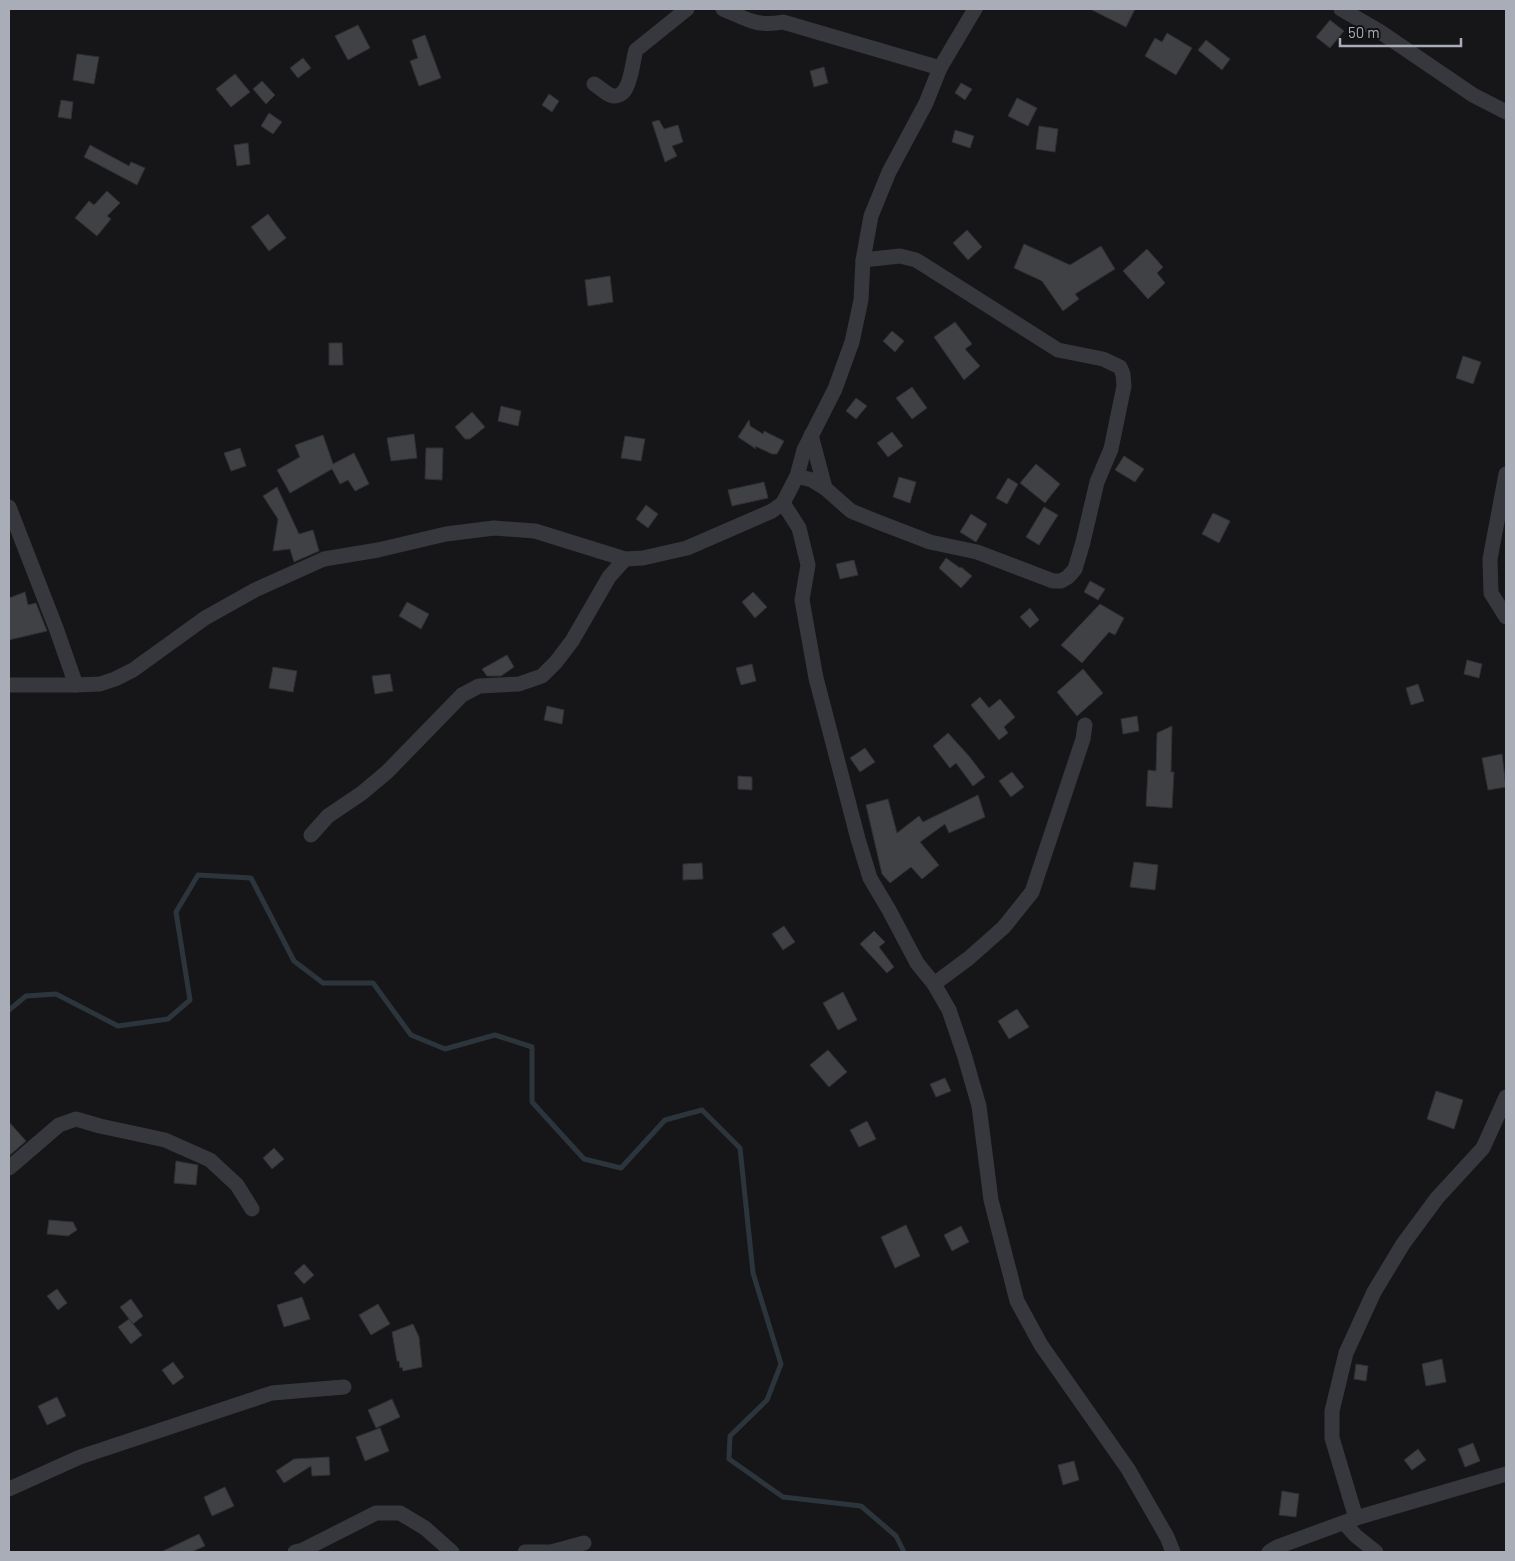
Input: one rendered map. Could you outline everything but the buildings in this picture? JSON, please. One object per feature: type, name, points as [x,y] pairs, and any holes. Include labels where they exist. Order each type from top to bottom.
[{"type":"street","points":[[594,84],[609,94],[615,96],[621,94],[629,84],[636,50],[687,9]]},
{"type":"street","points":[[723,9],[758,24],[784,22],[940,68]]},
{"type":"street","points":[[9,685],[100,684],[115,680],[133,670],[205,618],[255,590],[324,559],[378,550],[446,534],[494,528],[535,531],[625,559],[642,558],[687,548],[772,511],[783,503],[797,476],[804,450],[835,389],[852,342],[861,300],[863,260],[871,216],[889,172],[926,103],[940,68],[975,9]]},
{"type":"street","points":[[1341,9],[1379,31],[1473,95],[1506,112]]},
{"type":"street","points":[[797,476],[812,480],[825,488],[851,511],[930,542],[977,552],[1053,581],[1061,581],[1068,577],[1075,569],[1097,482],[1111,449],[1124,386],[1123,374],[1120,368],[1103,359],[1058,350],[916,260],[900,256],[863,260]]},
{"type":"street","points":[[811,436],[825,488]]},
{"type":"street","points":[[1506,474],[1490,559],[1491,593],[1506,617]]},
{"type":"street","points":[[783,503],[799,528],[806,556],[808,565],[802,600],[816,678],[858,840],[870,878],[917,963],[934,984],[949,1010],[979,1106],[991,1200],[1017,1301],[1041,1345],[1128,1469],[1167,1537],[1173,1552]]},
{"type":"street","points":[[9,507],[76,685]]},
{"type":"street","points":[[311,835],[328,816],[362,793],[387,772],[462,695],[479,686],[519,684],[542,676],[556,662],[572,641],[609,578],[625,559]]},
{"type":"street","points":[[934,984],[969,958],[1004,927],[1032,892],[1083,739],[1085,725]]},
{"type":"street","points":[[1376,1552],[1356,1536],[1350,1521],[1332,1438],[1332,1411],[1346,1353],[1374,1292],[1403,1244],[1437,1198],[1483,1148],[1506,1097]]},
{"type":"street","points":[[9,1168],[59,1126],[76,1119],[165,1140],[210,1160],[237,1186],[252,1210]]},
{"type":"street","points":[[9,1489],[80,1457],[272,1394],[344,1387]]},
{"type":"street","points":[[1269,1552],[1277,1547],[1350,1521],[1506,1474]]},
{"type":"street","points":[[295,1552],[303,1550],[376,1513],[400,1513],[425,1528],[452,1552]]},
{"type":"street","points":[[525,1552],[551,1552],[584,1543]]},
{"type":"waterway","points":[[9,1010],[26,996],[56,994],[118,1026],[168,1019],[190,1000],[176,912],[198,875],[251,878],[294,961],[323,983],[373,983],[411,1035],[445,1049],[495,1035],[532,1047],[532,1102],[584,1159],[621,1168],[665,1120],[702,1110],[740,1148],[753,1273],[781,1364],[767,1400],[730,1436],[729,1459],[783,1497],[861,1506],[896,1536],[904,1552]]}]
